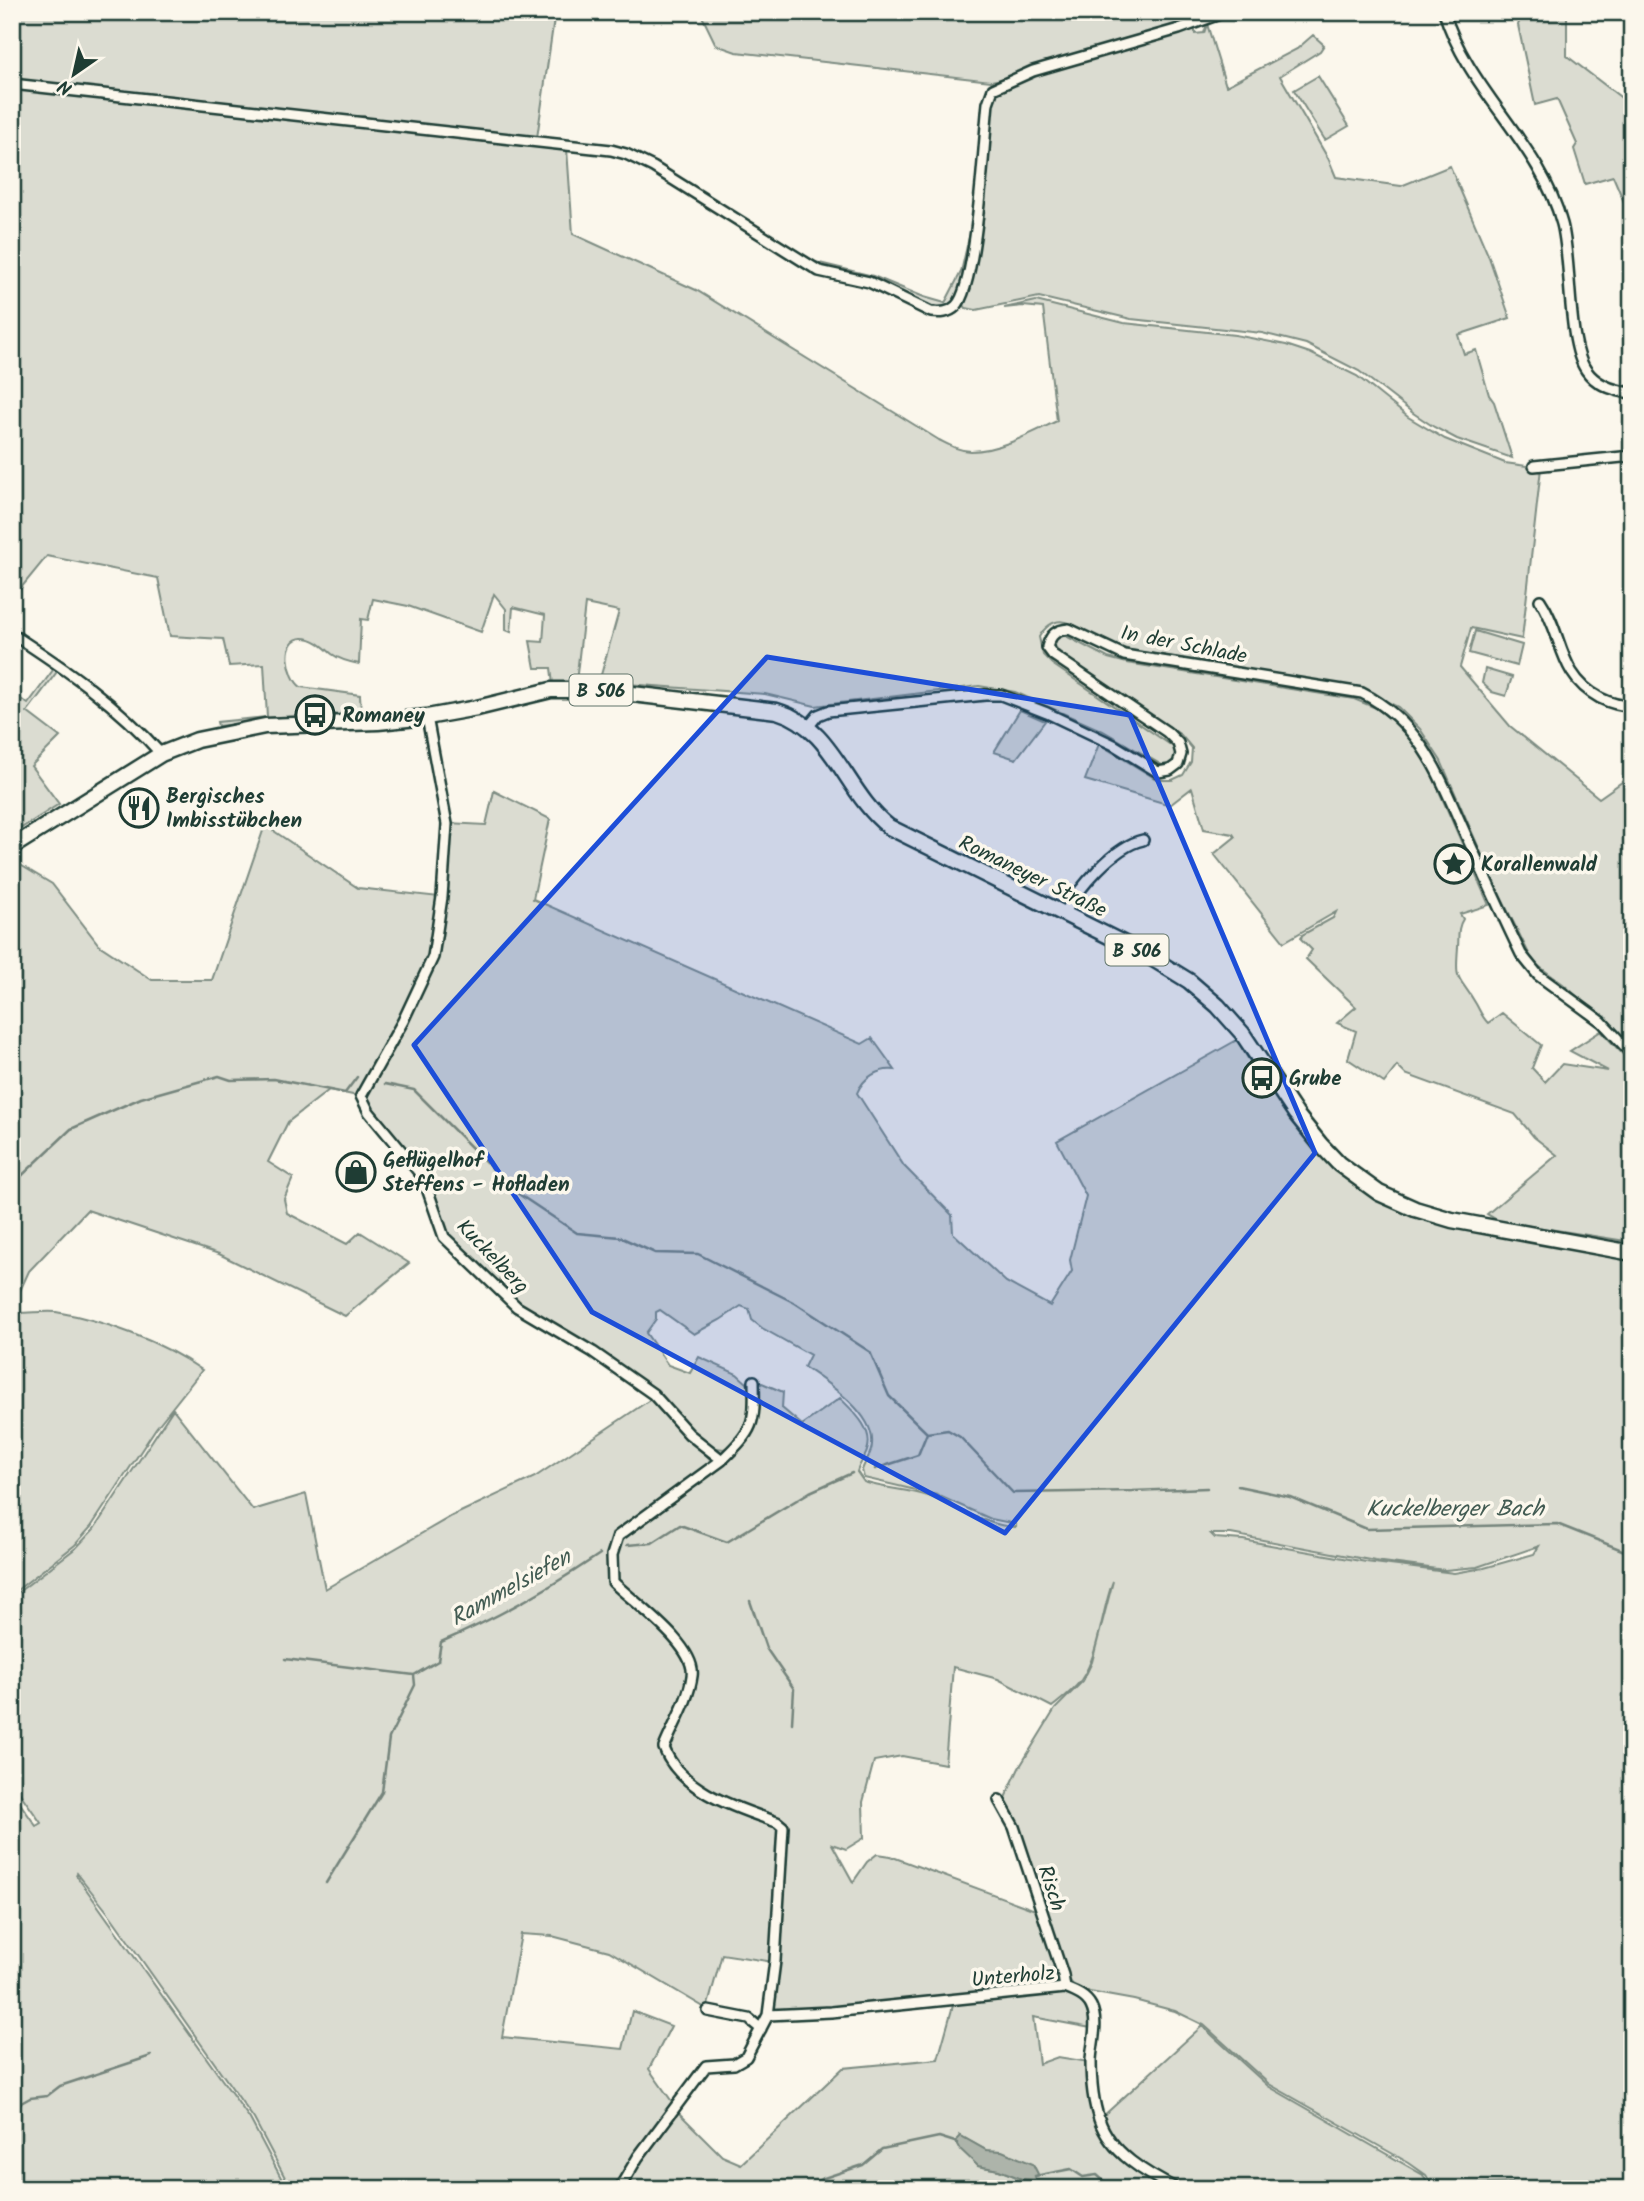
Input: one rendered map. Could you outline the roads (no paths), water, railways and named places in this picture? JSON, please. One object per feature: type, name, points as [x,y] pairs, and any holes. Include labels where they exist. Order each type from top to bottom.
[{"type":"main road","name":"Romaneyer Straße","points":[[427,717],[551,690],[598,690],[777,710],[809,726],[882,822],[919,843],[1156,960],[1204,992],[1242,1033],[1310,1133],[1331,1157],[1379,1193],[1432,1215],[1632,1252]]},
{"type":"main road","name":"B 506","points":[[12,847],[161,754],[197,740],[265,726],[378,722],[427,717]]},
{"type":"street","points":[[12,84],[611,150],[653,167],[819,271],[869,282],[924,309],[942,313],[958,304],[966,284],[976,229],[988,103],[993,89],[1033,71],[1179,29],[1225,12]]},
{"type":"street","points":[[1444,12],[1450,32],[1485,91],[1532,156],[1552,191],[1568,249],[1576,349],[1586,370],[1599,384],[1632,393]]},
{"type":"street","points":[[1534,466],[1632,456]]},
{"type":"street","points":[[1541,600],[1578,684],[1608,702],[1632,706]]},
{"type":"street","name":"In der Schlade","points":[[809,726],[818,716],[828,711],[1001,695],[1114,745],[1158,772],[1170,770],[1178,764],[1181,754],[1178,743],[1167,732],[1053,655],[1047,647],[1050,637],[1059,630],[1069,629],[1124,655],[1362,693],[1380,702],[1396,715],[1416,737],[1436,768],[1521,954],[1538,975],[1602,1022],[1632,1054]]},
{"type":"street","points":[[12,634],[101,696],[139,729],[161,754]]},
{"type":"street","name":"Kuckelberg","points":[[427,717],[447,824],[442,897],[433,957],[403,1021],[361,1096],[369,1112],[423,1177],[444,1237],[517,1307],[593,1352],[653,1394],[688,1434],[722,1461]]},
{"type":"street","points":[[1064,914],[1081,886],[1130,843],[1143,840]]},
{"type":"street","points":[[619,2189],[638,2157],[706,2066],[734,2064],[746,2057],[768,2015],[775,1961],[783,1827],[778,1822],[725,1805],[669,1763],[664,1748],[693,1675],[692,1662],[665,1628],[613,1582],[612,1555],[618,1536],[722,1461],[739,1443],[754,1419],[754,1381]]},
{"type":"street","name":"Risch","points":[[999,1800],[1007,1812],[1019,1843],[1065,1988]]},
{"type":"street","name":"Unterholz","points":[[768,2015],[831,2012],[1065,1988],[1087,2000],[1093,2012],[1091,2061],[1094,2091],[1099,2119],[1108,2136],[1127,2157],[1149,2175],[1177,2189]]},
{"type":"street","points":[[708,2011],[749,2019],[761,2029]]},
{"type":"waterway","name":"Kuckelberger Bach","points":[[12,1185],[71,1129],[141,1098],[219,1076],[231,1080],[274,1079],[345,1093],[357,1077]]},
{"type":"waterway","name":"Kuckelberger Bach","points":[[385,1084],[414,1090],[517,1193],[577,1233],[620,1237],[655,1253],[698,1254],[795,1303],[870,1352],[889,1396],[927,1433],[948,1430],[960,1437],[1013,1493],[1207,1488]]},
{"type":"waterway","name":"Rammelsiefen","points":[[875,1469],[918,1455],[927,1433]]},
{"type":"waterway","name":"Rammelsiefen","points":[[627,1545],[652,1543],[680,1525],[727,1542],[810,1492],[852,1473]]},
{"type":"waterway","name":"Kuckelberger Bach","points":[[1238,1486],[1290,1497],[1367,1529],[1557,1524],[1632,1554]]},
{"type":"waterway","name":"Rammelsiefen","points":[[285,1659],[414,1675],[438,1661],[441,1642],[523,1602],[600,1554]]},
{"type":"waterway","points":[[750,1601],[766,1648],[794,1689],[792,1723]]},
{"type":"waterway","points":[[326,1883],[382,1792],[389,1738],[415,1685],[414,1675]]},
{"type":"waterway","points":[[12,2108],[30,2098],[47,2096],[60,2086],[151,2056]]},
{"type":"waterway","points":[[803,2189],[821,2179],[863,2165],[882,2149],[939,2137],[958,2143]]},
{"type":"waterway","points":[[1035,2176],[1071,2169],[1083,2177],[1097,2175],[1113,2189]]},
{"type":"place","name":"Romaney","points":[[315,715]]},
{"type":"place","name":"Bergisches Imbisstübchen","points":[[139,808]]},
{"type":"place","name":"Korallenwald","points":[[1454,864]]},
{"type":"place","name":"Grube","points":[[1262,1078]]},
{"type":"place","name":"Geflügelhof Steffens - Hofladen","points":[[356,1172]]}]
